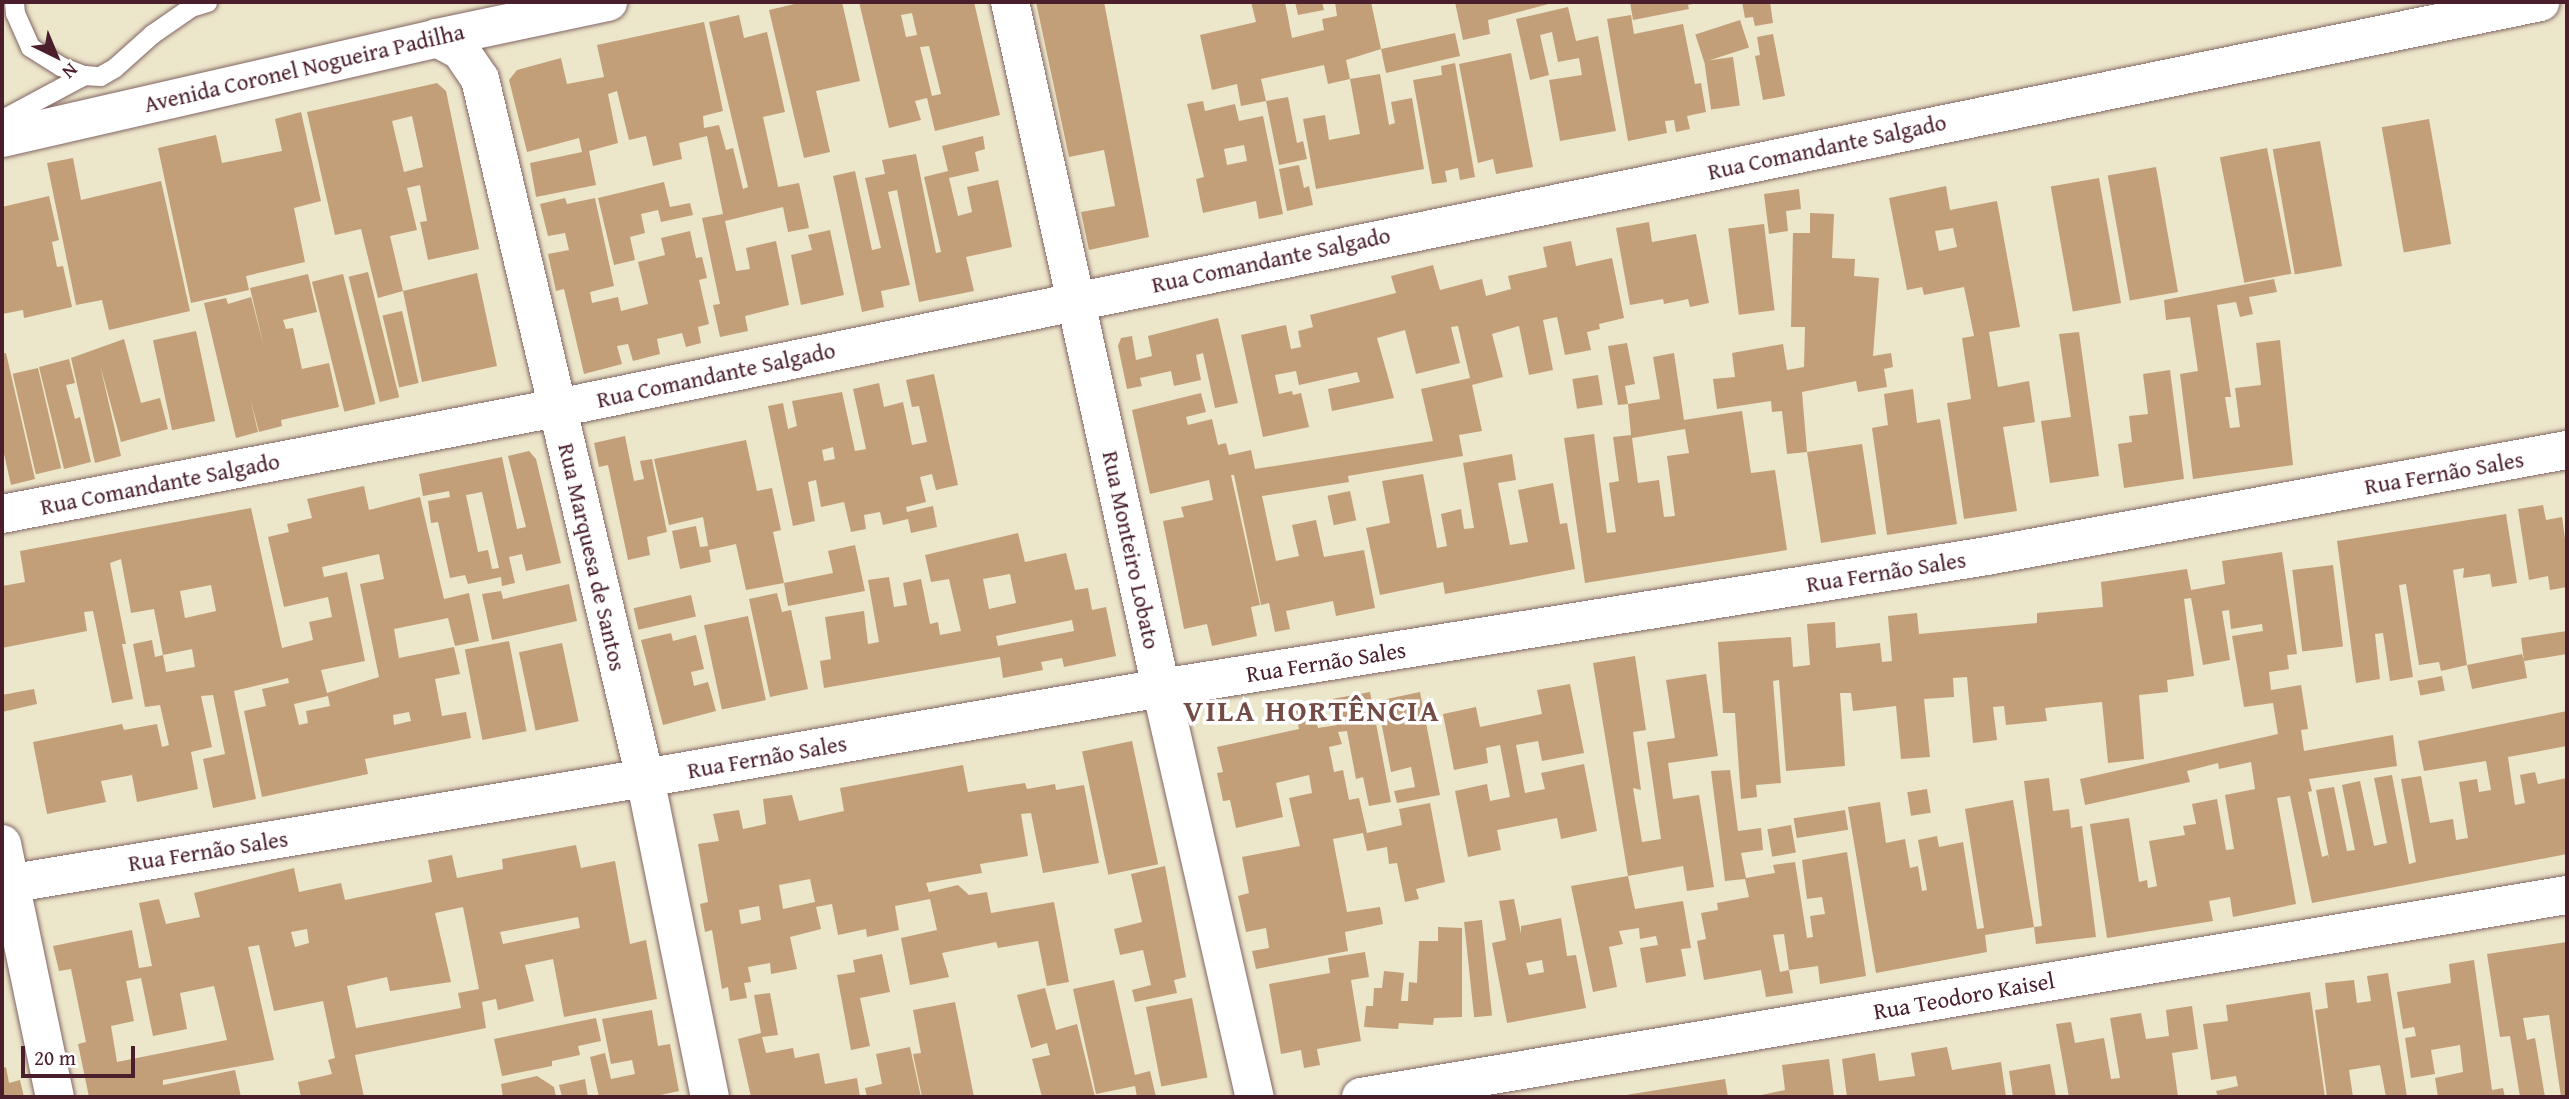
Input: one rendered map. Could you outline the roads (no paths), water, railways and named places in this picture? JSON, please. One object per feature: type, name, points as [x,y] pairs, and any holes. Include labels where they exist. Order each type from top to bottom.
[{"type":"street","name":"Avenida Coronel Nogueira Padilha","points":[[2,138],[437,37],[608,2]]},
{"type":"street","name":"Rua Monteiro Lobato","points":[[1010,2],[1161,688],[1255,1097]]},
{"type":"street","name":"Rua Comandante Salgado","points":[[2,514],[556,408],[2540,2]]},
{"type":"street","name":"Rua Marquesa de Santos","points":[[437,37],[453,44],[468,58],[480,79],[645,778],[710,1097]]},
{"type":"street","name":"Rua Fernão Sales","points":[[6,884],[645,778],[1161,688],[1987,556],[2567,450]]},
{"type":"street","points":[[2,844],[6,884],[55,1097]]},
{"type":"street","name":"Rua Teodoro Kaisel","points":[[1361,1097],[2567,895]]},
{"type":"lane","points":[[14,2],[15,13],[30,47],[60,66],[84,75],[100,76],[191,7],[207,2]]},
{"type":"lane","points":[[2,119],[84,75]]},
{"type":"district","name":"VILA HORTÊNCIA","points":[[1312,710]]}]
